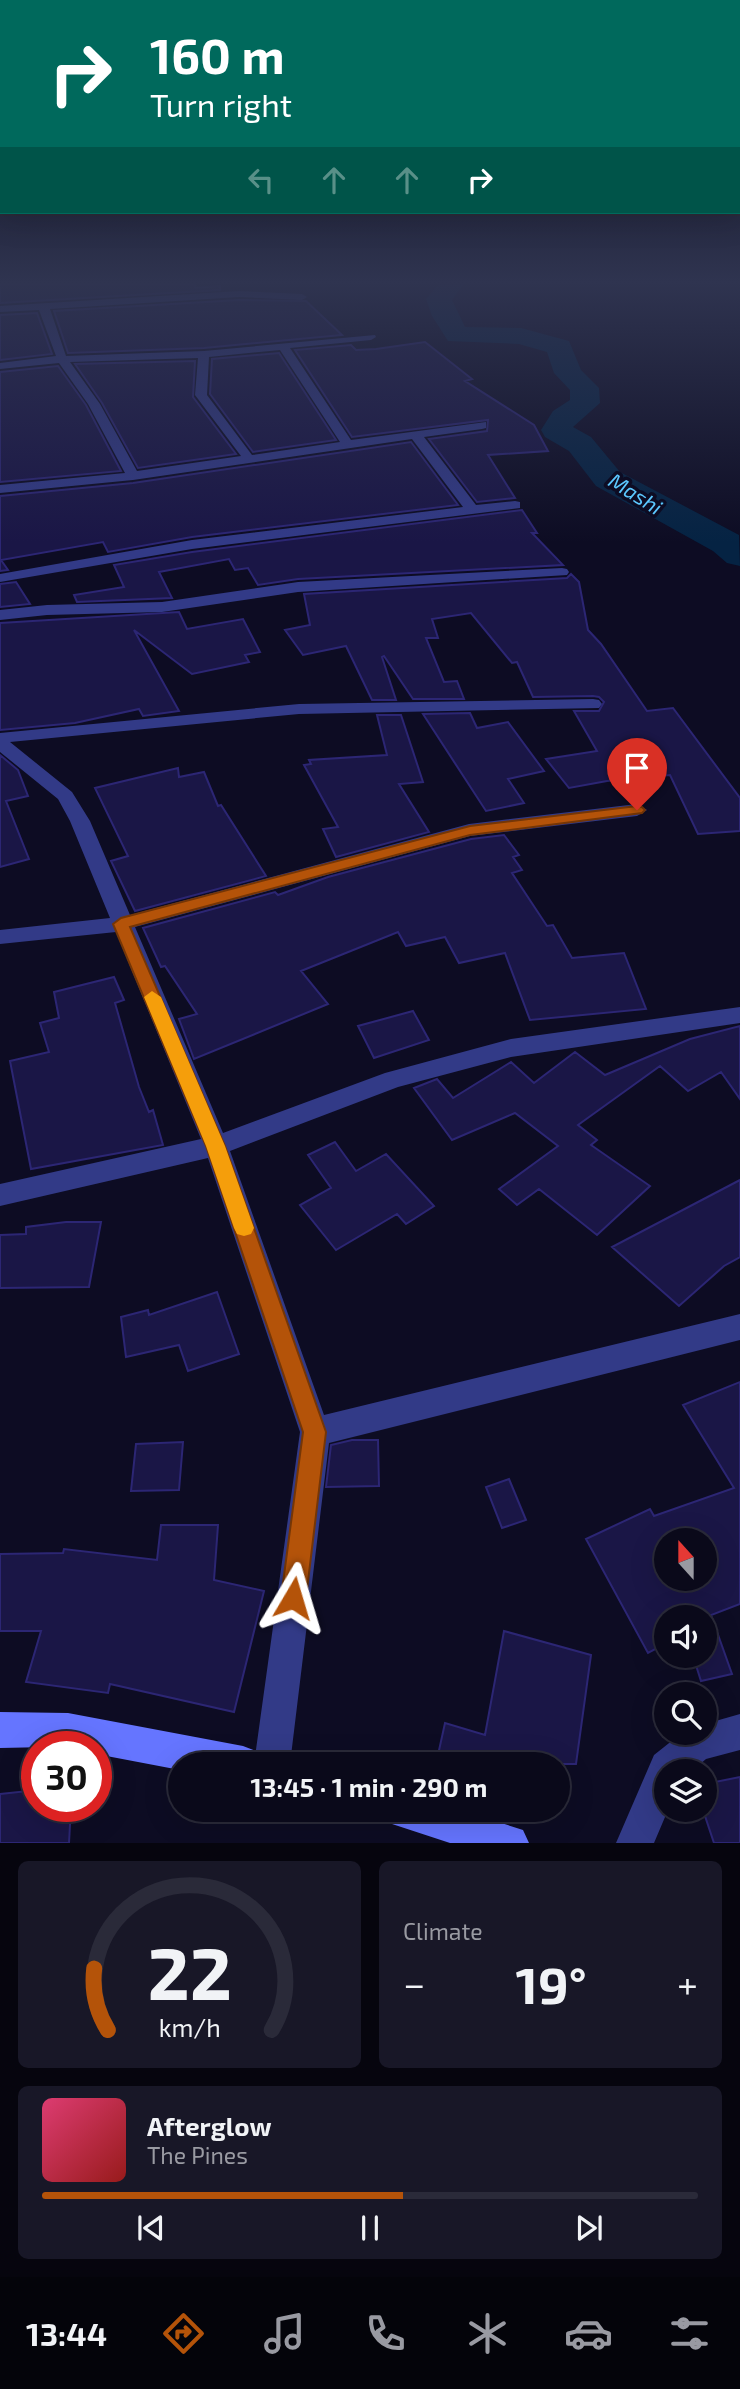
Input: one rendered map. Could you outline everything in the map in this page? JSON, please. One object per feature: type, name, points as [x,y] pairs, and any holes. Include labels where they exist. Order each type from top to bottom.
[{"type":"street","points":[[70,370],[94,404],[133,476]]},
{"type":"street","points":[[203,370],[201,395],[249,459]]},
{"type":"street","points":[[299,370],[348,444]]},
{"type":"street","points":[[0,489],[133,476],[482,425]]},
{"type":"street","points":[[415,435],[472,510]]},
{"type":"street","points":[[0,578],[239,536],[515,505]]},
{"type":"street","points":[[0,615],[47,610],[162,607],[298,587],[562,572]]},
{"type":"street","points":[[0,741],[299,709],[593,704]]},
{"type":"street","points":[[0,741],[65,796],[80,821],[216,1146],[315,1432],[274,1752]]},
{"type":"street","points":[[0,937],[121,924],[470,830],[637,810]]},
{"type":"street","points":[[0,1195],[216,1146],[393,1079],[511,1048],[740,1015]]},
{"type":"street","points":[[315,1432],[740,1327]]},
{"type":"street","points":[[0,1730],[68,1731],[179,1752]]},
{"type":"street","points":[[635,1843],[667,1768],[697,1744],[740,1732]]},
{"type":"street","points":[[441,1822],[510,1843]]},
{"type":"building","points":[[61,370],[86,405],[121,471],[0,482],[0,372]]},
{"type":"building","points":[[79,370],[194,370],[193,397],[236,454],[138,468],[102,403]]},
{"type":"building","points":[[211,370],[290,370],[336,440],[253,452],[210,394]]},
{"type":"building","points":[[308,370],[461,370],[472,379],[465,381],[534,425],[548,451],[488,455],[515,498],[477,502],[429,439],[487,431],[488,420],[352,437]]},
{"type":"building","points":[[411,442],[458,505],[192,537],[108,552],[103,542],[1,560],[8,570],[0,571],[0,496],[133,483]]},
{"type":"building","points":[[522,510],[537,533],[532,533],[563,565],[298,579],[258,585],[248,568],[235,570],[229,559],[159,572],[172,598],[77,602],[74,595],[124,587],[114,565],[192,552]]},
{"type":"building","points":[[571,574],[579,582],[588,630],[601,644],[647,711],[673,708],[740,798],[740,831],[698,834],[670,775],[569,788],[546,759],[597,751],[574,711],[599,711],[604,702],[593,696],[533,697],[517,662],[512,663],[471,613],[432,619],[438,638],[426,638],[444,682],[457,681],[464,699],[413,699],[384,656],[382,657],[396,700],[372,700],[346,646],[303,655],[285,630],[310,625],[304,594],[567,578]]},
{"type":"building","points":[[16,582],[30,604],[0,607],[0,584]]},
{"type":"building","points":[[179,612],[187,629],[243,619],[260,652],[245,655],[249,662],[192,674],[134,630],[179,711],[143,716],[139,709],[75,723],[0,730],[0,623]]},
{"type":"building","points":[[470,713],[477,728],[508,722],[544,771],[508,779],[524,803],[486,811],[423,714]]},
{"type":"building","points":[[377,715],[401,715],[423,782],[399,784],[429,832],[336,857],[323,829],[338,827],[304,765],[311,764],[309,760],[387,755]]},
{"type":"building","points":[[0,755],[18,770],[28,796],[6,801],[29,859],[0,867]]},
{"type":"building","points":[[178,768],[179,777],[204,772],[218,806],[221,805],[266,876],[135,911],[111,861],[128,856],[95,788]]},
{"type":"building","points":[[504,835],[519,855],[513,857],[522,870],[512,873],[547,926],[553,925],[572,958],[624,953],[646,1009],[530,1020],[505,953],[459,963],[445,937],[406,946],[398,932],[301,971],[328,1004],[194,1059],[179,1019],[197,1014],[165,966],[161,967],[143,928],[275,892],[278,895],[328,877],[471,839]]},
{"type":"building","points":[[114,977],[124,1000],[115,1003],[139,1087],[149,1112],[153,1110],[163,1145],[31,1169],[10,1061],[49,1052],[40,1023],[59,1018],[54,992]]},
{"type":"building","points":[[413,1011],[429,1040],[374,1058],[358,1026]]},
{"type":"building","points":[[740,1026],[740,1099],[721,1072],[688,1091],[660,1066],[578,1125],[597,1140],[591,1145],[650,1186],[597,1235],[539,1189],[517,1205],[499,1189],[558,1146],[515,1113],[452,1140],[414,1088],[437,1079],[453,1098],[511,1062],[534,1083],[575,1052],[605,1075],[690,1039]]},
{"type":"building","points":[[335,1142],[356,1171],[386,1154],[434,1206],[406,1224],[397,1214],[336,1250],[300,1205],[331,1188],[308,1155]]},
{"type":"building","points":[[740,1180],[740,1257],[724,1266],[679,1306],[612,1247]]},
{"type":"building","points":[[66,1222],[101,1222],[89,1287],[0,1288],[0,1235],[26,1234],[26,1227]]},
{"type":"building","points":[[217,1292],[239,1354],[188,1371],[179,1345],[126,1357],[121,1317],[148,1310],[149,1315]]},
{"type":"building","points":[[740,1382],[740,1604],[717,1613],[717,1605],[654,1605],[654,1650],[648,1653],[586,1539],[650,1509],[654,1516],[734,1488],[683,1405]]},
{"type":"building","points":[[352,1440],[378,1440],[379,1486],[326,1487],[331,1445]]},
{"type":"building","points":[[183,1442],[179,1490],[131,1491],[136,1444]]},
{"type":"building","points":[[509,1479],[526,1520],[502,1528],[486,1487]]},
{"type":"building","points":[[161,1525],[218,1525],[214,1580],[264,1591],[234,1712],[110,1684],[108,1693],[26,1682],[41,1631],[0,1631],[0,1554],[63,1553],[64,1549],[157,1560]]},
{"type":"building","points":[[504,1631],[591,1655],[576,1764],[570,1764],[570,1752],[439,1752],[445,1723],[485,1735]]},
{"type":"building","points":[[717,1632],[732,1674],[701,1681],[697,1668],[717,1668]]},
{"type":"building","points":[[740,1777],[740,1843],[714,1843],[707,1822],[717,1822],[717,1782]]},
{"type":"building","points":[[21,1792],[21,1822],[70,1822],[69,1843],[0,1843],[0,1794]]},
{"type":"waterway","name":"Mashi","points":[[567,370],[584,388],[585,403],[564,417],[556,430],[580,444],[608,479],[726,543],[740,555]]},
{"type":"slow traffic","points":[[152,997],[216,1146],[244,1228]]},
{"type":"route","points":[[293,1598],[315,1432],[216,1146],[121,924],[428,839],[470,830],[637,810]]}]
